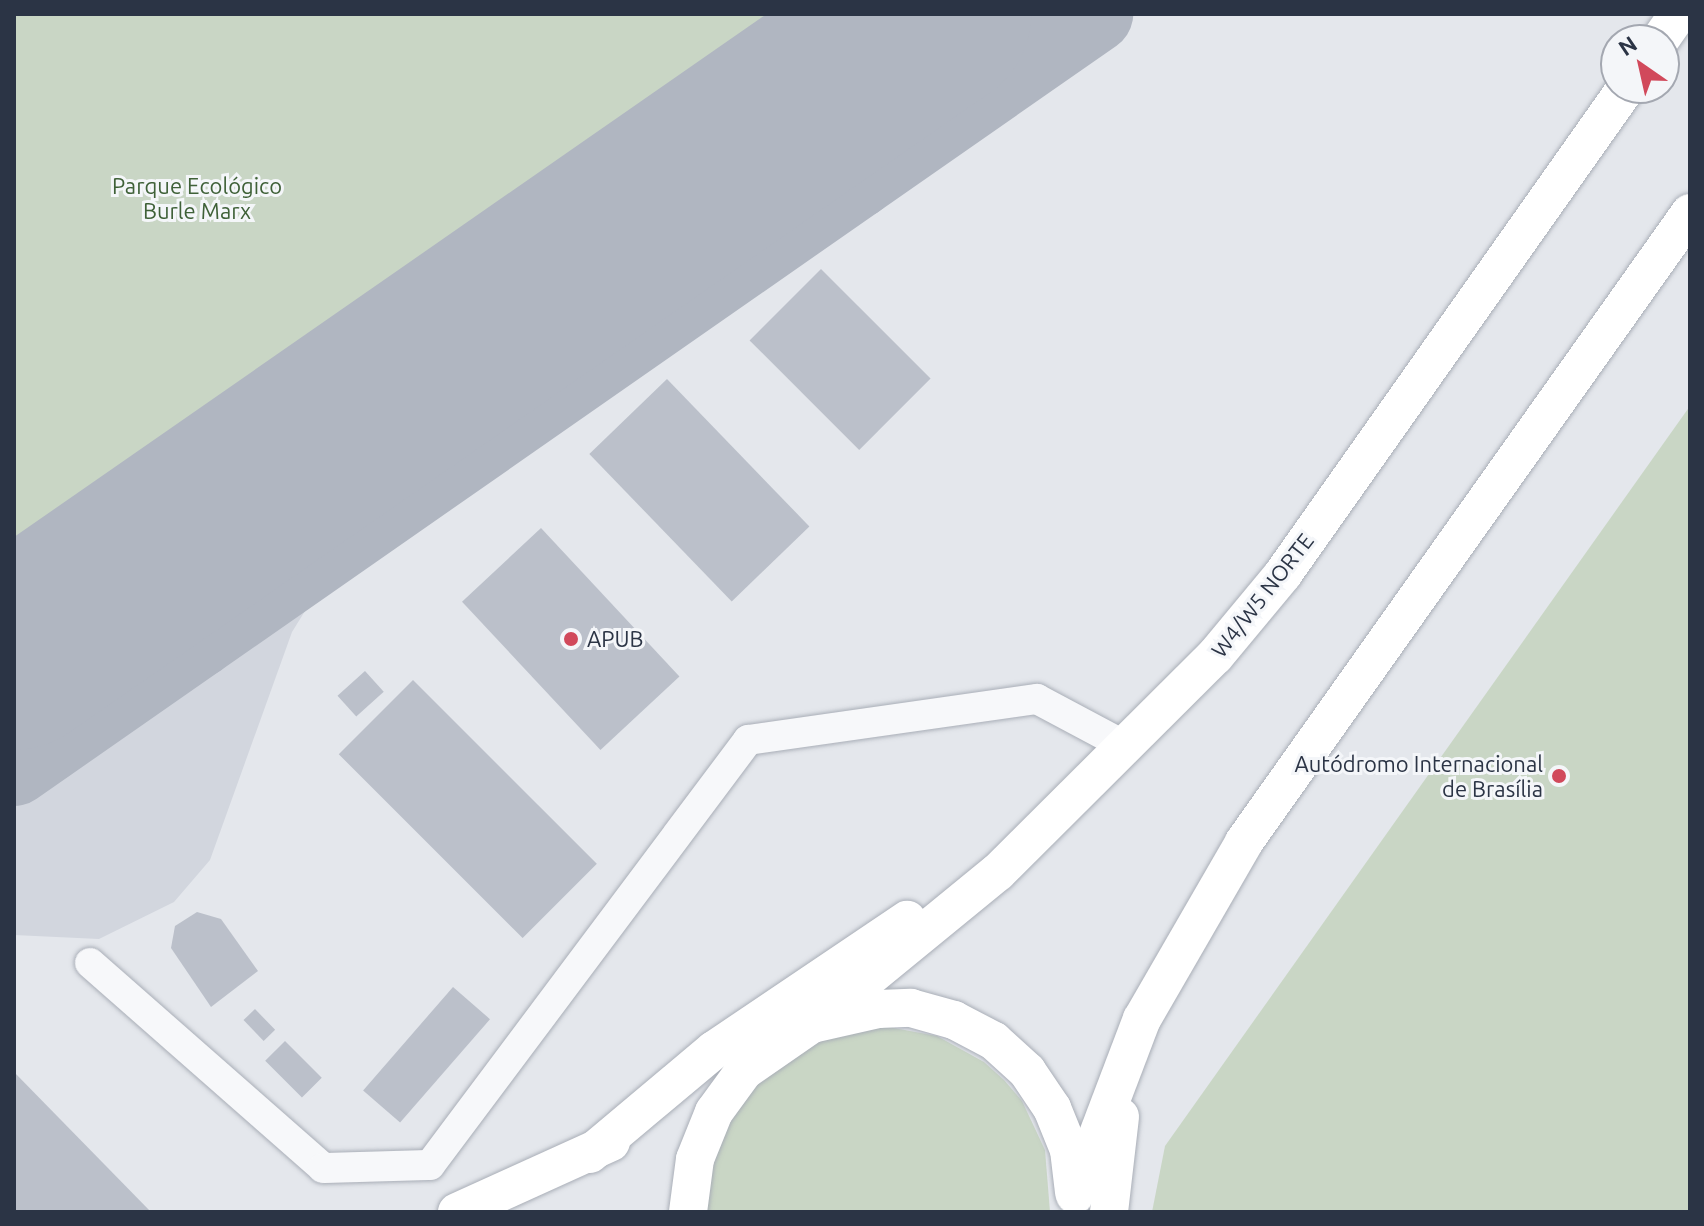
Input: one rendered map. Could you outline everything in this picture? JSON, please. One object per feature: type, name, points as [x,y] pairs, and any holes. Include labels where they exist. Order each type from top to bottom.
[{"type":"main road","name":"W4/W5 NORTE","points":[[744,1071],[812,1024],[998,872],[1215,656],[1283,574],[1615,104]]},
{"type":"main road","points":[[1074,1204],[1142,1019],[1244,842],[1689,216]]},
{"type":"main road","points":[[590,1154],[714,1050],[887,931],[998,872]]},
{"type":"main road","points":[[812,1024],[878,1009],[911,1008],[954,1020],[994,1041],[1027,1071],[1052,1108],[1069,1150],[1074,1204]]},
{"type":"main road","points":[[1109,1212],[1127,1058]]},
{"type":"main road","points":[[457,1212],[590,1154],[744,1071]]},
{"type":"main road","points":[[688,1212],[695,1159],[714,1112],[744,1071]]},
{"type":"lane","points":[[90,963],[323,1168],[430,1165],[748,740],[1037,699],[1125,746]]},
{"type":"shaded area","points":[[385,508],[333,566],[292,632],[210,860],[174,902],[99,939],[14,935],[14,767]]},
{"type":"green space","name":"Parque Ecológico Burle Marx","points":[[14,14],[771,14],[14,551]]},
{"type":"green space","name":"Autódromo Internacional de Brasília","points":[[1690,406],[1690,1212],[1152,1212],[1165,1146]]},
{"type":"green space","points":[[883,1026],[937,1036],[984,1062],[1004,1080],[1022,1101],[1045,1150],[1050,1212],[705,1212],[707,1168],[741,1094],[804,1043]]},
{"type":"building","points":[[821,269],[931,379],[859,450],[750,340]]},
{"type":"building","points":[[667,379],[809,526],[732,601],[589,454]]},
{"type":"building","name":"APUB","points":[[541,528],[679,676],[600,750],[462,602]]},
{"type":"building","points":[[365,671],[384,692],[356,717],[338,696]]},
{"type":"building","points":[[413,680],[597,864],[523,938],[339,754]]},
{"type":"building","points":[[197,912],[221,919],[258,971],[211,1007],[171,948],[175,926]]},
{"type":"building","points":[[453,987],[490,1019],[400,1123],[363,1090]]},
{"type":"building","points":[[255,1009],[275,1030],[264,1041],[243,1020]]},
{"type":"building","points":[[285,1041],[322,1078],[302,1098],[265,1061]]},
{"type":"building","points":[[14,1072],[151,1212],[14,1212]]},
{"type":"taxiway","points":[[14,767],[1094,14]]},
{"type":"taxiway","points":[[805,105],[843,112],[863,155],[857,179]]},
{"type":"taxiway","points":[[350,421],[389,431],[410,460],[409,491]]},
{"type":"taxiway","points":[[89,602],[198,639]]},
{"type":"taxiway","points":[[14,685],[38,713],[47,744]]},
{"type":"runway","points":[[14,654],[935,14]]},
{"type":"place","name":"APUB","points":[[571,639]]},
{"type":"place","name":"Autódromo Internacional de Brasília","points":[[1559,776]]}]
